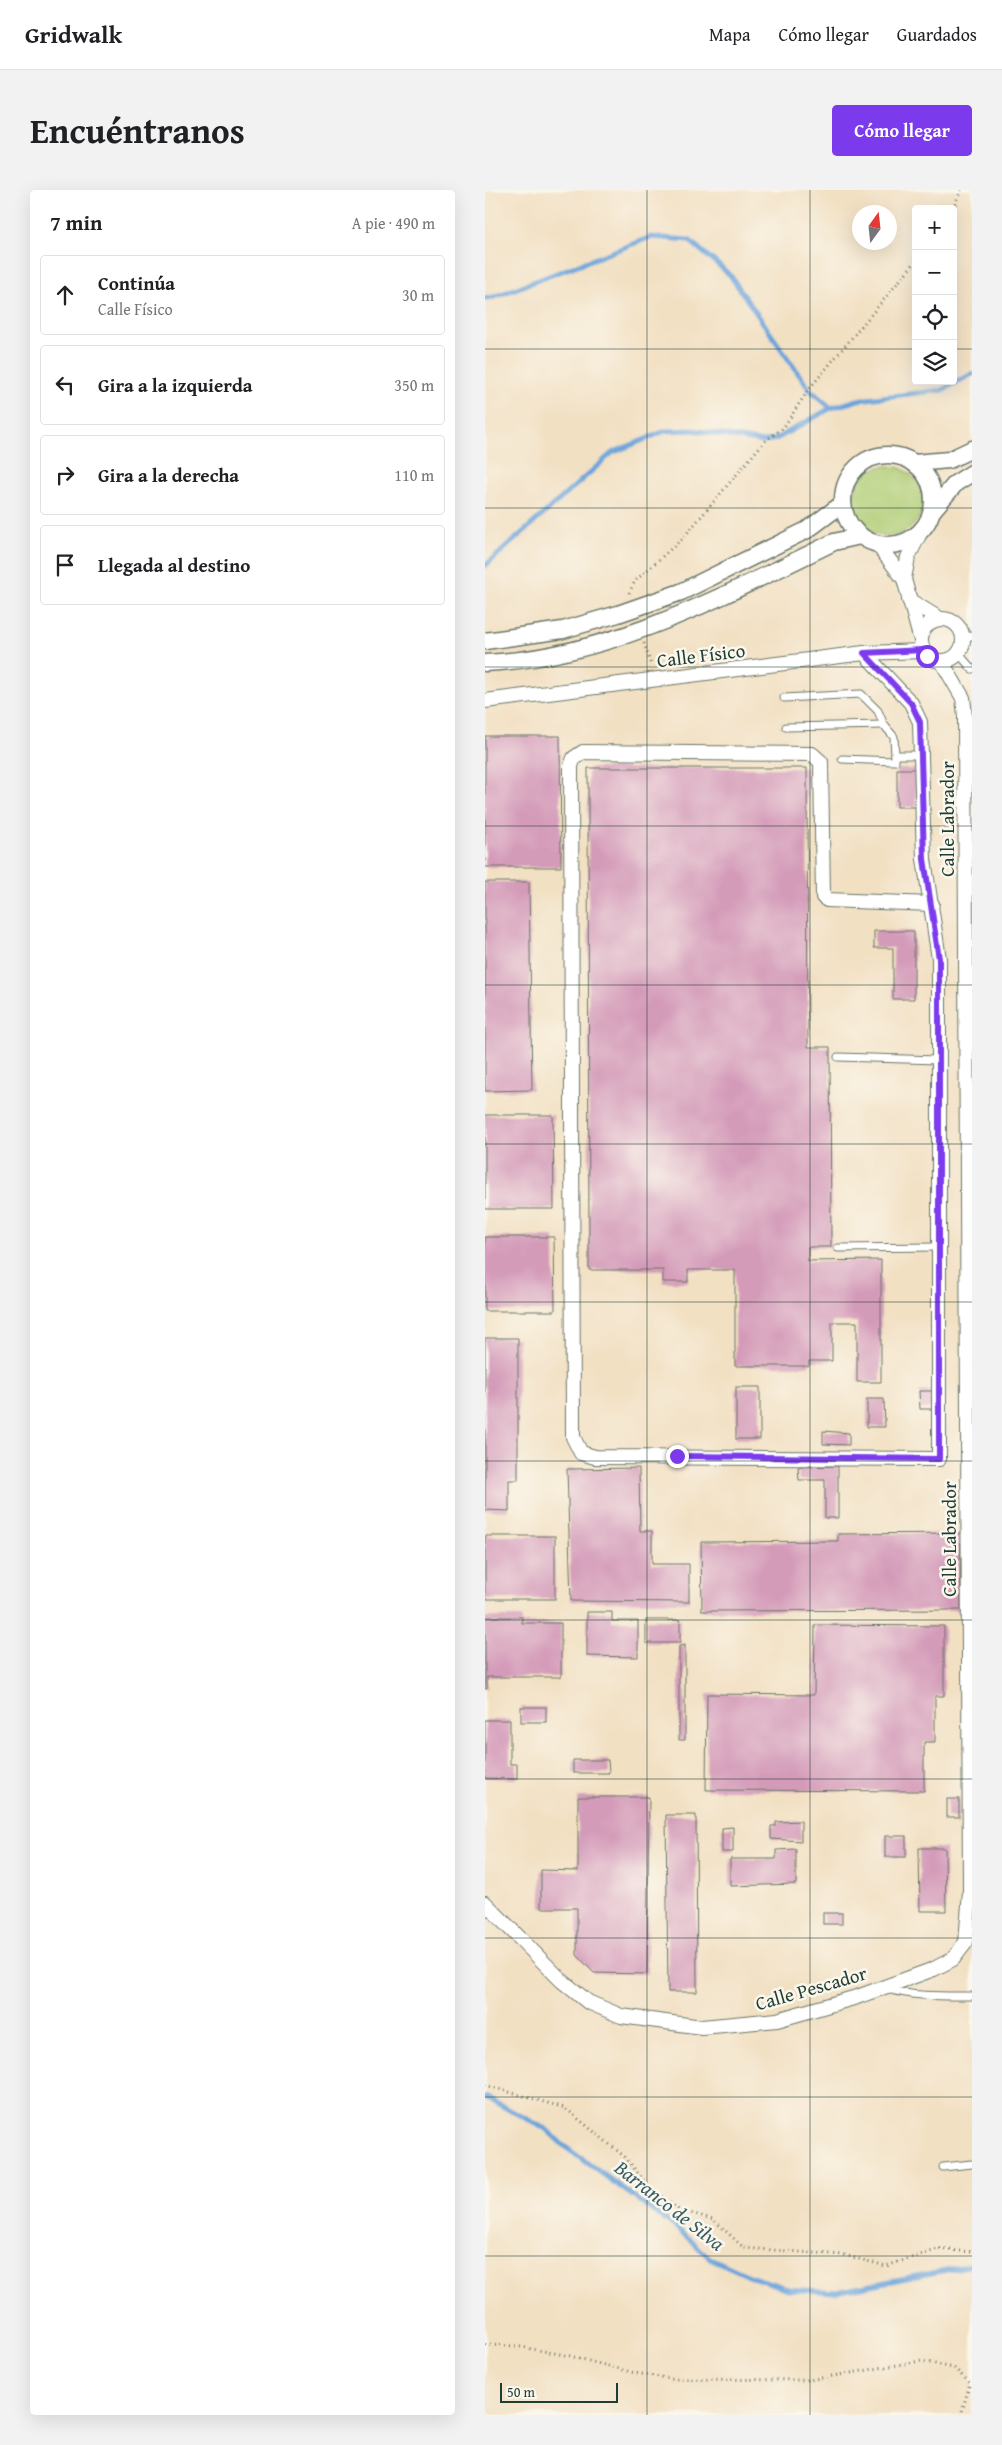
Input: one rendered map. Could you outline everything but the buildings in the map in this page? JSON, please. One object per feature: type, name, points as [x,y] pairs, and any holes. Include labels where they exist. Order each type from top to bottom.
[{"type":"street","points":[[914,462],[949,460],[972,449]]},
{"type":"street","points":[[920,533],[909,541],[896,545],[877,544],[860,536],[848,522],[843,504],[843,490],[849,476],[865,461],[886,455],[900,456],[914,462],[926,475],[933,492],[933,510]]},
{"type":"street","points":[[904,580],[908,557],[933,510],[956,483],[972,473]]},
{"type":"street","points":[[485,640],[563,630],[618,614],[689,588],[807,530],[843,504]]},
{"type":"street","points":[[485,663],[568,652],[641,631],[690,612],[834,542],[860,536]]},
{"type":"street","points":[[877,544],[904,580],[909,600],[922,644],[933,660],[942,662],[959,654],[967,637],[958,627],[953,622],[940,619],[909,600]]},
{"type":"street","points":[[922,644],[927,625],[940,619]]},
{"type":"street","name":"Calle Físico","points":[[485,701],[922,644]]},
{"type":"street","points":[[864,653],[911,703],[920,722],[923,755],[924,859],[932,904],[939,959],[939,1459],[595,1457],[581,1453],[573,1437],[571,766],[574,758],[583,752],[812,754],[821,762],[823,897],[827,900],[932,904]]},
{"type":"street","name":"Calle Labrador","points":[[942,662],[963,698],[965,716],[969,991],[970,1892],[967,1942]]},
{"type":"street","name":"Calle Pescador","points":[[485,1903],[561,1980],[588,2002],[621,2016],[702,2027],[777,2020],[857,1997],[940,1966],[953,1959],[967,1942]]},
{"type":"lane","points":[[959,654],[972,668]]},
{"type":"lane","points":[[784,698],[861,694],[878,711],[884,725],[894,737],[895,760],[842,760]]},
{"type":"lane","points":[[786,727],[884,725]]},
{"type":"lane","points":[[895,755],[923,755]]},
{"type":"lane","points":[[839,1057],[939,1060]]},
{"type":"lane","points":[[839,1248],[938,1247]]},
{"type":"lane","points":[[882,1987],[915,1994],[972,1996]]},
{"type":"lane","points":[[943,2168],[972,2164]]},
{"type":"path","points":[[955,205],[961,190]]},
{"type":"path","points":[[618,614],[635,581],[683,538],[764,442],[783,428],[809,389],[912,266]]},
{"type":"path","points":[[641,631],[651,666],[659,679]]},
{"type":"path","points":[[485,2085],[565,2108],[625,2157],[649,2187],[679,2210],[713,2219],[744,2248],[844,2254],[886,2266],[939,2249],[972,2252]]},
{"type":"path","points":[[485,2345],[515,2346],[571,2356],[635,2373],[673,2378],[809,2380],[921,2361],[954,2368],[971,2383],[961,2415]]},
{"type":"green space","points":[[888,466],[901,469],[913,476],[920,488],[923,501],[920,514],[913,526],[901,533],[888,536],[875,533],[863,526],[856,514],[853,501],[856,488],[863,476],[875,469]]},
{"type":"waterway","points":[[485,298],[494,297],[651,237],[689,240],[730,275],[809,389],[831,408]]},
{"type":"waterway","points":[[485,566],[612,453],[665,431],[693,430],[764,442],[776,439],[831,408],[858,400],[942,390],[972,374]]},
{"type":"waterway","name":"Barranco de Silva","points":[[485,2097],[546,2129],[564,2146],[677,2228],[710,2258],[749,2276],[789,2289],[836,2292],[972,2265]]},
{"type":"route","points":[[677,1456],[939,1459],[939,959],[924,859],[923,755],[920,722],[911,703],[864,653],[923,650],[927,656]]}]
